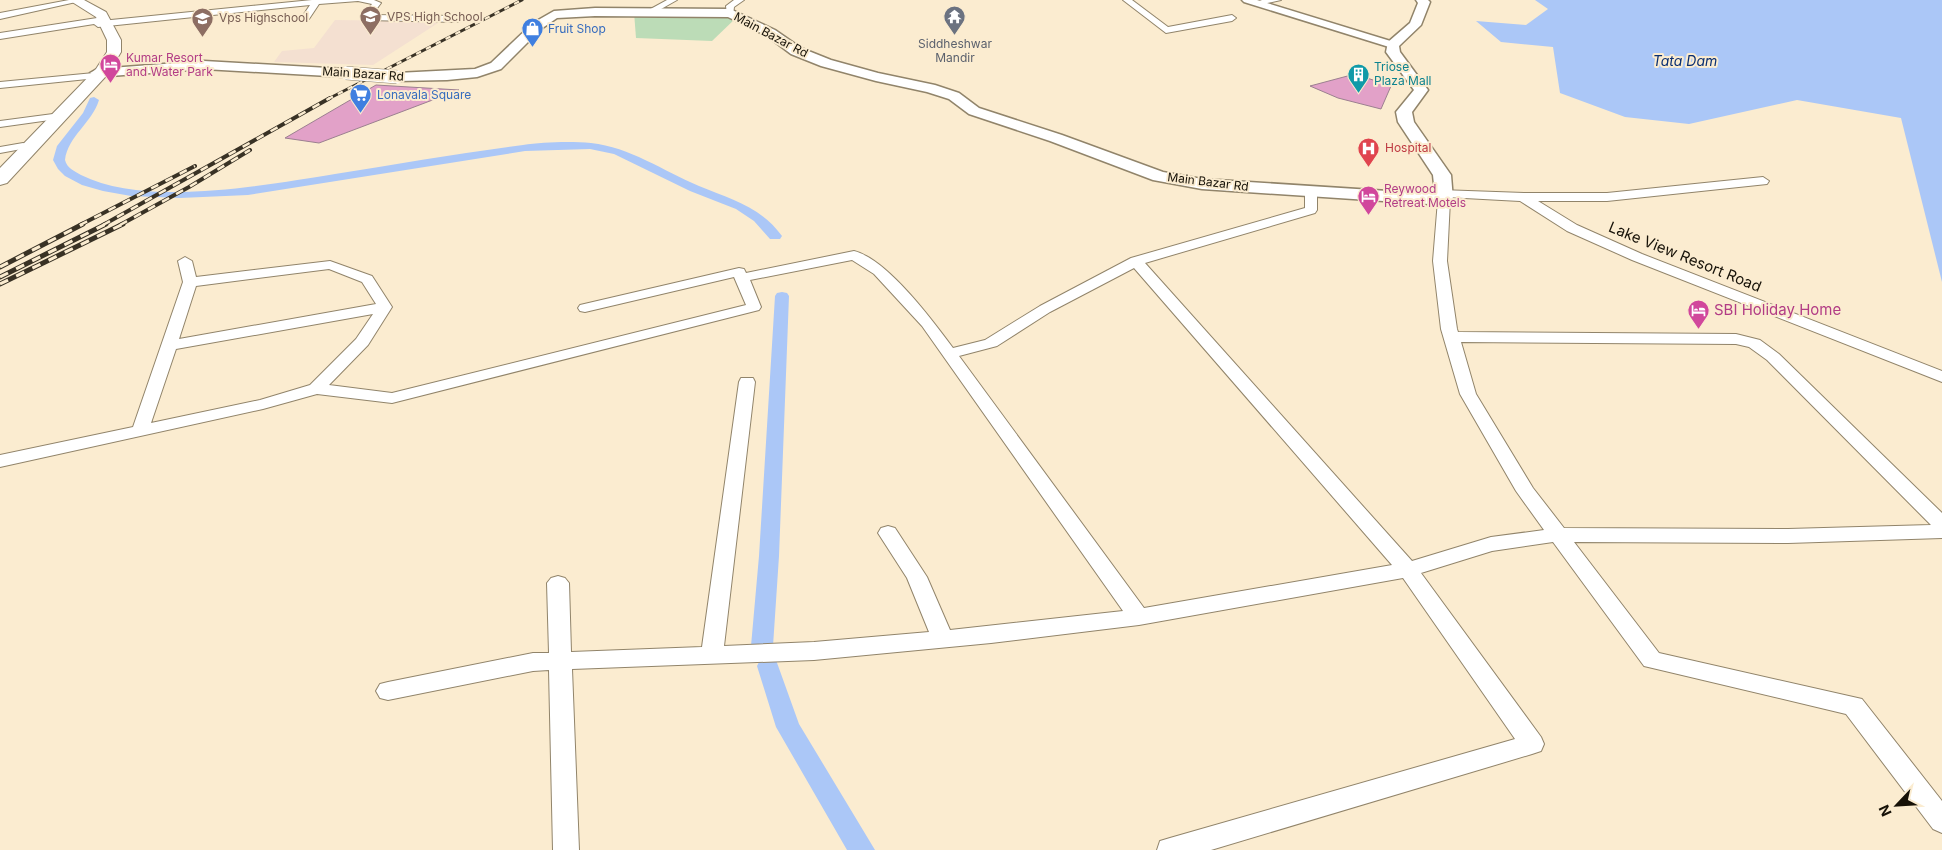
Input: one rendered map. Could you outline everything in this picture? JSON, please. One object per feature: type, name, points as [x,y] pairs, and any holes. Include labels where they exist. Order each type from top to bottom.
[{"type":"highway","points":[[0,180],[98,74],[114,52],[114,40],[100,22],[101,14],[74,1]]},
{"type":"highway","points":[[0,169],[98,74]]},
{"type":"main road","points":[[554,15],[580,0]]},
{"type":"main road","points":[[1422,0],[1424,2],[1415,25],[1393,46],[1393,52],[1421,90],[1404,112],[1406,122],[1442,175],[1444,196]]},
{"type":"main road","name":"Main Bazar Rd","points":[[98,74],[215,67],[397,77],[447,76],[477,73],[496,66],[537,26],[554,15],[651,11],[730,13],[771,33],[796,51],[826,63],[954,96],[974,112],[1056,138],[1158,176],[1202,184],[1311,192],[1444,196]]},
{"type":"street","points":[[0,36],[100,22],[317,1],[355,0]]},
{"type":"street","points":[[362,0],[377,3],[366,17],[458,19]]},
{"type":"street","points":[[651,11],[673,0]]},
{"type":"street","points":[[730,13],[730,6],[740,0]]},
{"type":"street","points":[[1127,0],[1166,30],[1232,18]]},
{"type":"street","points":[[1247,0],[1393,46]]},
{"type":"street","points":[[1258,3],[1277,0]]},
{"type":"street","points":[[0,16],[74,1]]},
{"type":"street","points":[[306,17],[317,1]]},
{"type":"street","points":[[173,7],[176,16]]},
{"type":"street","points":[[0,85],[98,74]]},
{"type":"street","points":[[0,124],[53,117]]},
{"type":"street","points":[[0,150],[24,146]]},
{"type":"street","points":[[1763,181],[1607,197],[1444,196],[1440,261],[1452,337],[1468,394],[1524,491],[1652,660],[1854,706],[1942,821]]},
{"type":"street","points":[[949,354],[991,344],[1045,309],[1136,261],[1310,210],[1311,192]]},
{"type":"street","name":"Lake View Resort Road","points":[[1523,196],[1572,228],[1637,257],[1942,377]]},
{"type":"street","points":[[741,278],[854,255],[879,271],[927,323],[1139,617]]},
{"type":"street","points":[[140,431],[190,282],[185,261]]},
{"type":"street","points":[[1136,261],[1408,570],[1532,744],[1170,850]]},
{"type":"street","points":[[190,282],[330,265],[367,279],[384,307]]},
{"type":"street","points":[[0,461],[263,404],[316,388],[392,398],[754,307],[738,272],[585,308]]},
{"type":"street","points":[[316,388],[362,342],[384,307]]},
{"type":"street","points":[[169,345],[384,307]]},
{"type":"street","points":[[1452,337],[1736,339],[1754,342],[1773,358],[1942,524]]},
{"type":"street","points":[[712,656],[747,382]]},
{"type":"street","points":[[388,691],[532,662],[814,651],[943,640],[1139,617],[1408,570],[1491,544],[1558,535],[1788,536],[1942,531]]},
{"type":"street","points":[[888,533],[917,577],[943,640]]},
{"type":"street","points":[[558,584],[566,850]]},
{"type":"shaded area","name":"VPS High School","points":[[335,20],[438,23],[373,65],[274,62],[282,51],[314,48]]},
{"type":"green space","points":[[634,12],[737,17],[712,41],[636,38]]},
{"type":"water","name":"Tata Dam","points":[[1535,0],[1942,0],[1942,282],[1901,118],[1797,100],[1689,124],[1625,117],[1560,93],[1553,47],[1501,42],[1476,21],[1526,25],[1548,9]]},
{"type":"building","name":"Triose Plaza Mall","points":[[1355,74],[1391,86],[1381,109],[1338,98],[1310,86]]},
{"type":"building","name":"Lonavala Square","points":[[376,85],[459,90],[319,143],[285,138]]},
{"type":"waterway","points":[[94,100],[87,115],[63,146],[59,162],[69,173],[108,189],[180,195],[248,191],[525,148],[590,146],[617,151],[694,188],[740,206],[759,218],[775,236]]},
{"type":"waterway","points":[[762,646],[769,556],[782,296]]},
{"type":"waterway","points":[[768,666],[788,727],[862,850]]},
{"type":"railway","points":[[328,99],[522,0]]},
{"type":"railway","points":[[103,225],[330,98]]},
{"type":"railway","points":[[120,225],[189,187],[250,150]]},
{"type":"railway","points":[[80,225],[195,166]]},
{"type":"railway","points":[[0,267],[83,224]]},
{"type":"railway","points":[[0,277],[106,224]]},
{"type":"railway","points":[[0,284],[123,224]]},
{"type":"place","name":"VPS High School","points":[[371,36]]},
{"type":"place","name":"Siddheshwar Mandir","points":[[955,36]]},
{"type":"place","name":"Vps Highschool","points":[[203,37]]},
{"type":"place","name":"Fruit Shop","points":[[532,48]]},
{"type":"place","name":"Kumar Resort and Water Park","points":[[110,84]]},
{"type":"place","name":"Triose Plaza Mall","points":[[1358,93]]},
{"type":"place","name":"Lonavala Square","points":[[361,114]]},
{"type":"place","name":"Hospital","points":[[1369,167]]},
{"type":"place","name":"Reywood Retreat Motels","points":[[1368,215]]},
{"type":"place","name":"SBI Holiday Home","points":[[1698,329]]}]
